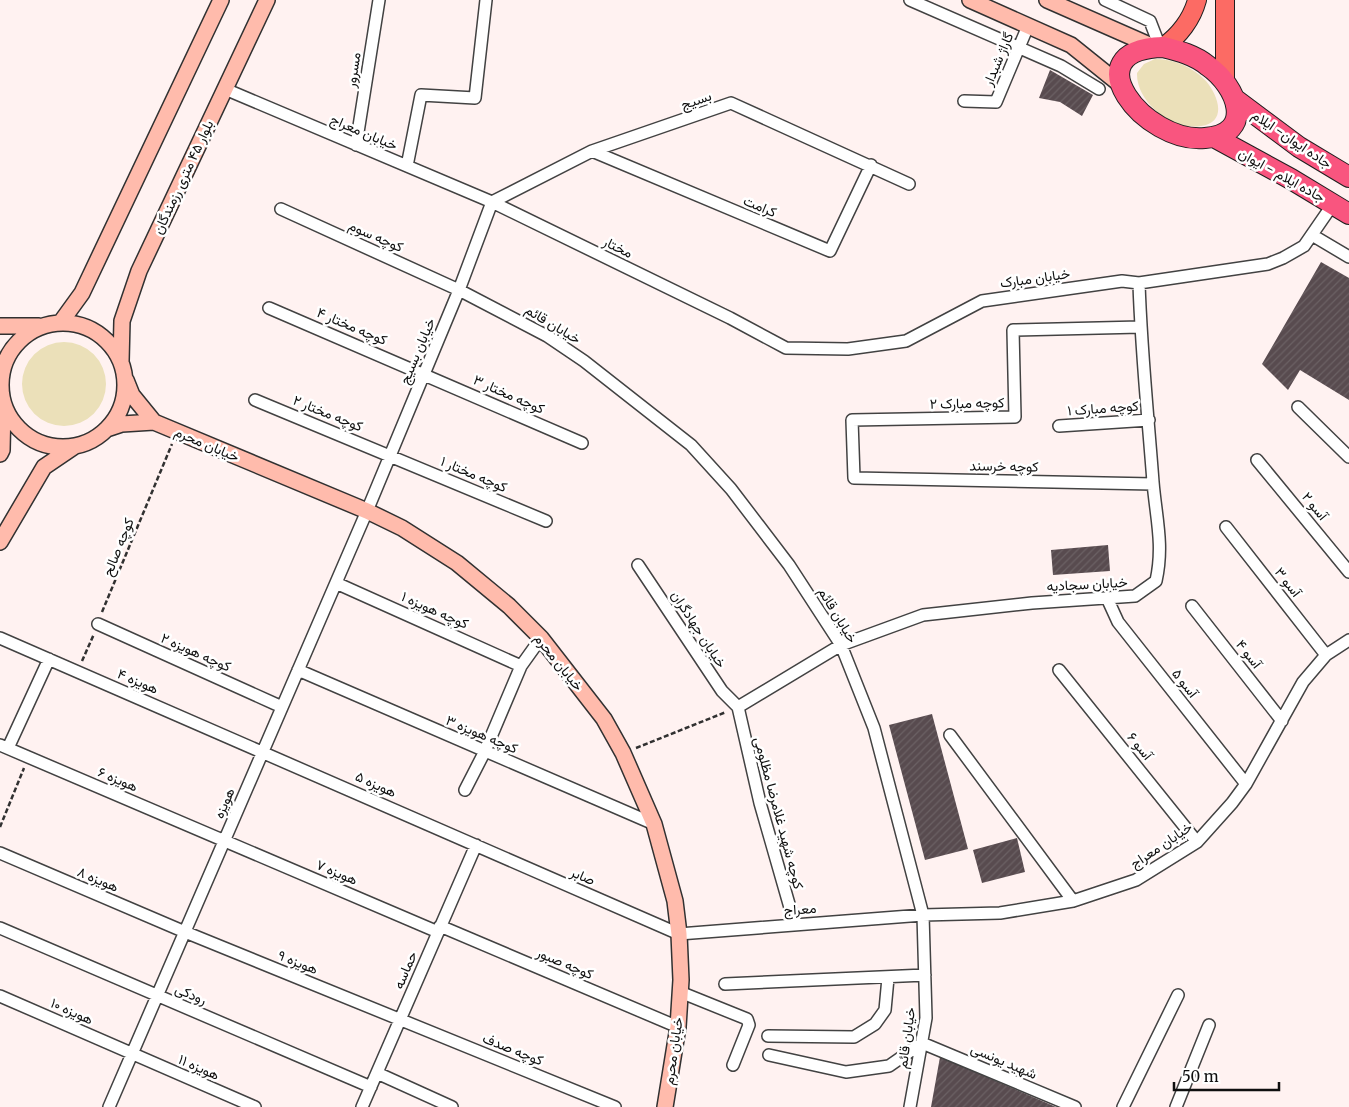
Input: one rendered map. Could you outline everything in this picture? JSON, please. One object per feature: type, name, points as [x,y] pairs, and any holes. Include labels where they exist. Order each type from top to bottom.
[{"type":"highway","points":[[1159,47],[1186,53],[1208,65],[1225,82],[1236,100],[1237,117],[1234,124],[1223,135],[1194,138],[1170,133],[1159,127],[1131,104],[1122,86],[1119,69],[1127,56],[1142,48],[1159,47]]},
{"type":"highway","name":"جاده ایوان- ایلام","points":[[1236,100],[1299,147],[1349,177]]},
{"type":"highway","name":"جاده ایلام - ایوان","points":[[1214,137],[1341,209]]},
{"type":"main road","points":[[61,322],[82,294],[221,0]]},
{"type":"main road","name":"بلوار ۴۵ متری رزمندگان","points":[[120,361],[122,320],[139,271],[266,0]]},
{"type":"main road","points":[[970,0],[1071,45],[1122,86]]},
{"type":"main road","points":[[1047,0],[1159,47],[1173,40],[1186,23],[1197,0]]},
{"type":"main road","points":[[1224,0],[1225,82]]},
{"type":"main road","points":[[0,326],[43,326],[61,322],[79,325],[97,332],[111,345],[120,361],[132,395],[154,422]]},
{"type":"main road","points":[[0,454],[2,450],[1,382],[4,364],[13,348],[26,334],[43,326]]},
{"type":"main road","points":[[108,429],[118,414],[124,397],[125,378]]},
{"type":"main road","points":[[1,399],[10,418],[22,432],[38,442],[57,447],[75,446],[93,440],[108,429],[122,424],[154,422]]},
{"type":"main road","name":"خیابان محرم","points":[[154,422],[367,511],[402,528],[457,564],[509,606],[541,638],[604,719],[623,753],[654,824],[674,901],[679,934],[680,992],[678,1027],[665,1107]]},
{"type":"main road","points":[[0,542],[44,467],[75,446]]},
{"type":"street","name":"مسرور","points":[[356,145],[379,0]]},
{"type":"street","points":[[407,166],[421,96],[474,98],[486,0]]},
{"type":"street","points":[[910,0],[1061,66],[1099,89]]},
{"type":"street","points":[[1105,0],[1150,21],[1159,47]]},
{"type":"street","name":"گاراژ شبدار","points":[[964,101],[996,102],[1028,26]]},
{"type":"street","name":"خیابان معراج","points":[[225,89],[492,202]]},
{"type":"street","name":"بسیج","points":[[492,202],[592,151],[731,103],[910,184]]},
{"type":"street","name":"کرامت","points":[[592,151],[830,251],[871,165]]},
{"type":"street","name":"خیابان بسیج","points":[[367,511],[459,290],[492,202]]},
{"type":"street","name":"مختار","points":[[492,202],[730,318]]},
{"type":"street","name":"کوچه سوم","points":[[281,209],[459,290]]},
{"type":"street","name":"خیابان مبارک","points":[[730,318],[786,348],[848,349],[906,341],[982,301],[1122,280],[1139,283],[1268,264],[1304,246],[1312,235],[1341,209]]},
{"type":"street","points":[[1312,235],[1349,257]]},
{"type":"street","name":"خیابان سجادیه","points":[[738,708],[841,644],[923,615],[973,608],[1135,596],[1156,581],[1161,559],[1160,528],[1153,484],[1150,420],[1140,327],[1139,283]]},
{"type":"street","name":"خیابان قائم","points":[[459,290],[547,336],[584,361],[691,445],[731,489],[789,565],[841,644],[874,728],[923,915],[926,1018],[910,1107]]},
{"type":"street","name":"کوچه مختار ۴","points":[[269,308],[424,373]]},
{"type":"street","name":"کوچه مبارک ۲","points":[[854,478],[852,420],[1015,417],[1013,330],[1140,327]]},
{"type":"street","name":"کوچه مختار ۳","points":[[424,373],[582,443]]},
{"type":"street","name":"کوچه مختار ۲","points":[[255,400],[390,455]]},
{"type":"street","points":[[1298,407],[1349,457]]},
{"type":"street","name":"کوچه مبارک ۱","points":[[1059,426],[1150,420]]},
{"type":"street","name":"کوچه مختار ۱","points":[[390,455],[546,521]]},
{"type":"street","name":"آسو ۲","points":[[1257,460],[1349,572]]},
{"type":"street","name":"کوچه خرسند","points":[[854,478],[1153,484]]},
{"type":"street","name":"هویزه","points":[[109,1107],[367,511]]},
{"type":"street","name":"آسو ۳","points":[[1226,527],[1326,655]]},
{"type":"street","name":"خیابان جهادگران","points":[[638,565],[722,691],[738,708]]},
{"type":"street","name":"کوچه هویزه ۱","points":[[336,583],[521,666]]},
{"type":"street","name":"آسو ۵","points":[[1107,598],[1118,622],[1246,784]]},
{"type":"street","name":"آسو ۴","points":[[1192,606],[1282,721]]},
{"type":"street","name":"کوچه هویزه ۲","points":[[98,624],[282,707]]},
{"type":"street","name":"هویزه ۴","points":[[0,638],[263,751]]},
{"type":"street","points":[[465,790],[485,752],[521,666],[541,638]]},
{"type":"street","name":"خیابان معراج","points":[[923,915],[1000,912],[1073,901],[1136,880],[1197,842],[1232,803],[1246,784],[1302,682],[1326,655],[1349,640]]},
{"type":"street","points":[[4,746],[49,659]]},
{"type":"street","name":"کوچه هویزه ۳","points":[[298,670],[654,824]]},
{"type":"street","name":"آسو ۶","points":[[1059,670],[1197,842]]},
{"type":"street","name":"کوچه شهید غلامرضا مظلومی","points":[[738,708],[760,803],[794,925]]},
{"type":"street","points":[[950,736],[1073,901]]},
{"type":"street","name":"هویزه ۶","points":[[4,746],[224,840]]},
{"type":"street","name":"هویزه ۵","points":[[263,751],[476,845]]},
{"type":"street","name":"هویزه ۷","points":[[224,840],[439,929]]},
{"type":"street","name":"حماسه","points":[[362,1107],[476,845]]},
{"type":"street","name":"صابر","points":[[476,845],[679,934]]},
{"type":"street","name":"هویزه ۸","points":[[0,853],[185,932]]},
{"type":"street","name":"معراج","points":[[679,934],[923,915]]},
{"type":"street","name":"رودکی","points":[[0,928],[371,1088]]},
{"type":"street","name":"کوچه صبور","points":[[439,929],[678,1027]]},
{"type":"street","name":"هویزه ۹","points":[[185,932],[400,1020]]},
{"type":"street","points":[[724,984],[925,975]]},
{"type":"street","points":[[768,1036],[854,1037],[875,1024],[885,1010],[888,978]]},
{"type":"street","points":[[680,992],[747,1019],[749,1025],[733,1065]]},
{"type":"street","points":[[1123,1107],[1178,995]]},
{"type":"street","name":"هویزه ۱۰","points":[[0,996],[132,1054]]},
{"type":"street","name":"کوچه صدف","points":[[400,1020],[615,1107]]},
{"type":"street","points":[[1176,1107],[1209,1025]]},
{"type":"street","points":[[769,1054],[846,1072],[889,1066],[922,1043]]},
{"type":"street","name":"شهید یونسی","points":[[922,1043],[1075,1107]]},
{"type":"street","name":"هویزه ۱۱","points":[[132,1054],[255,1107]]},
{"type":"street","points":[[377,1073],[452,1107]]},
{"type":"path","name":"کوچه صالح","points":[[78,671],[177,431]]},
{"type":"path","points":[[623,753],[738,708]]},
{"type":"path","points":[[0,827],[29,757]]},
{"type":"shaded area","points":[[1155,59],[1169,60],[1183,65],[1206,81],[1217,100],[1218,114],[1215,119],[1201,126],[1179,124],[1168,119],[1149,104],[1138,84],[1137,73],[1144,64]]},
{"type":"shaded area","points":[[64,342],[80,345],[94,354],[103,368],[106,384],[103,400],[94,414],[80,423],[64,426],[48,423],[34,414],[25,400],[22,384],[25,368],[34,354],[48,345]]},
{"type":"building","points":[[1050,70],[1093,95],[1082,116],[1060,102],[1039,98]]},
{"type":"building","points":[[1321,262],[1349,278],[1349,400],[1300,370],[1288,390],[1262,364]]},
{"type":"building","points":[[1108,545],[1110,571],[1053,575],[1051,550]]},
{"type":"building","points":[[932,714],[968,849],[925,860],[889,725]]},
{"type":"building","points":[[1017,838],[1025,872],[982,883],[973,850]]},
{"type":"building","points":[[940,1057],[1056,1107],[931,1107]]}]
